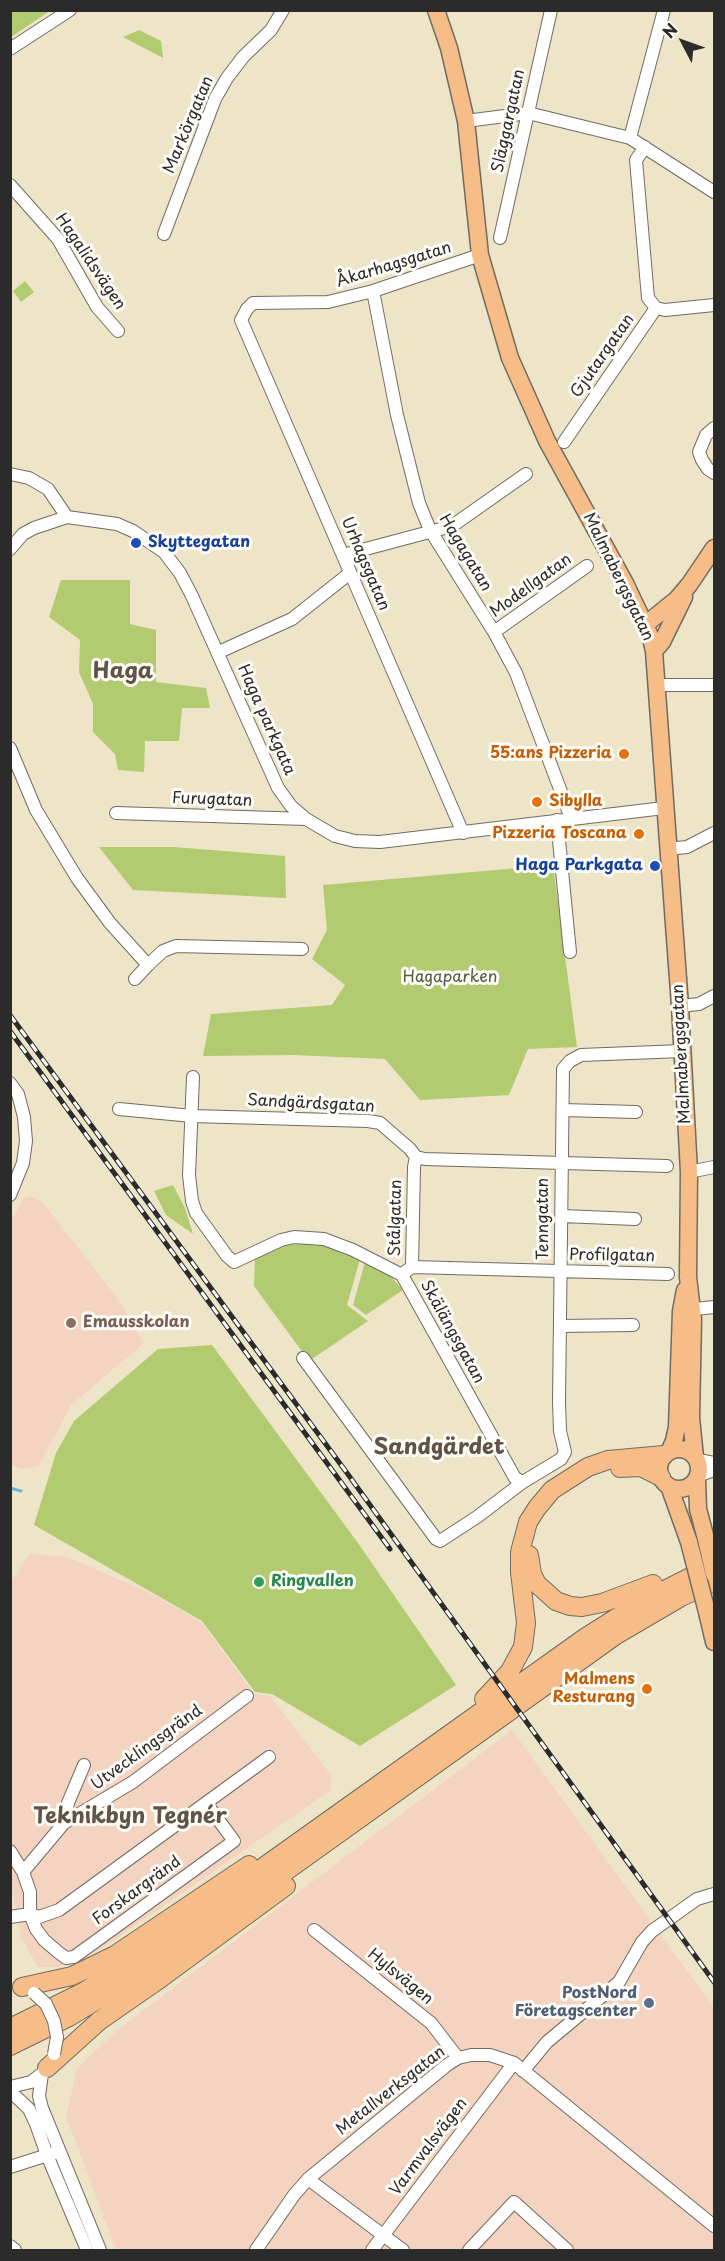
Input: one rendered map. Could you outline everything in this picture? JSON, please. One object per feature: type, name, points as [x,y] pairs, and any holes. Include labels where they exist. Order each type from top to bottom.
[{"type":"highway","points":[[464,1724],[473,1708],[510,1671],[523,1647],[526,1623],[520,1552],[528,1522],[537,1508],[552,1490],[588,1467],[609,1460],[666,1453]]},
{"type":"highway","points":[[665,1482],[641,1467],[624,1467],[599,1474],[567,1491],[545,1512],[536,1526],[529,1549],[530,1567],[537,1584],[544,1593],[556,1601],[582,1607],[602,1603],[643,1588],[672,1574],[686,1579]]},
{"type":"highway","points":[[10,2028],[73,1997],[126,1965],[614,1618],[714,1565]]},
{"type":"highway","points":[[10,2046],[69,2017],[124,1984],[243,1902],[616,1635],[665,1605],[714,1582]]},
{"type":"highway","points":[[18,1986],[72,1976],[115,1955],[341,1803],[366,1794]]},
{"type":"highway","points":[[48,2065],[99,2021],[313,1866],[365,1814]]},
{"type":"main road","name":"Malmabergsgatan","points":[[436,10],[449,48],[466,121],[480,255],[503,338],[519,381],[547,441],[620,573],[645,625],[654,651],[680,1006],[688,1172],[687,1310],[677,1427],[674,1441],[666,1453]]},
{"type":"main road","points":[[645,625],[677,599],[714,548]]},
{"type":"main road","points":[[654,651],[662,642],[689,585]]},
{"type":"main road","name":"Malmabergsgatan","points":[[687,1310],[691,1418],[700,1467],[698,1540],[708,1616],[714,1642]]},
{"type":"main road","points":[[678,1449],[686,1450],[700,1467],[688,1487],[680,1489],[665,1482],[660,1462],[666,1453],[678,1449]]},
{"type":"main road","name":"Malmabergsgatan","points":[[665,1482],[698,1540],[714,1574]]},
{"type":"street","points":[[10,49],[70,10]]},
{"type":"street","name":"Markörgatan","points":[[164,234],[215,99],[243,57],[271,30],[283,10]]},
{"type":"street","name":"Släggargatan","points":[[500,238],[550,10]]},
{"type":"street","points":[[630,138],[664,10]]},
{"type":"street","points":[[466,121],[528,113],[630,138],[714,192]]},
{"type":"street","name":"Gjutargatan","points":[[564,442],[656,308],[648,298],[636,160],[645,147]]},
{"type":"street","name":"Hagalidsvägen","points":[[10,185],[58,239],[97,307],[118,331]]},
{"type":"street","name":"Åkarhagsgatan","points":[[247,309],[253,303],[264,302],[309,304],[328,302],[374,291],[480,255]]},
{"type":"street","name":"Hagagatan","points":[[374,291],[409,468],[419,503],[430,530],[494,632],[520,682],[571,818]]},
{"type":"street","points":[[656,308],[665,310],[714,305]]},
{"type":"street","name":"Urhagsgatan","points":[[247,309],[241,320],[245,333],[463,833]]},
{"type":"street","points":[[714,428],[706,435],[699,452],[702,460],[714,473]]},
{"type":"street","points":[[10,474],[29,477],[48,489],[67,517]]},
{"type":"street","points":[[343,555],[452,526],[526,474]]},
{"type":"street","name":"Haga parkgata","points":[[10,549],[23,534],[67,517],[117,524],[133,531],[164,552],[180,573],[219,652],[273,780],[291,806],[306,819],[335,836],[355,841],[380,842],[664,808]]},
{"type":"street","name":"Modellgatan","points":[[494,632],[586,566]]},
{"type":"street","points":[[219,652],[292,619],[350,573]]},
{"type":"street","points":[[657,685],[714,685]]},
{"type":"street","points":[[10,748],[36,810],[77,878],[110,923],[148,965]]},
{"type":"street","name":"Furugatan","points":[[116,813],[306,819]]},
{"type":"street","points":[[557,820],[570,952]]},
{"type":"street","points":[[667,849],[687,847],[714,833]]},
{"type":"street","points":[[135,979],[163,951],[176,946],[302,949]]},
{"type":"street","points":[[680,1006],[699,1004],[714,996]]},
{"type":"street","name":"Tenngatan","points":[[528,1479],[561,1459],[565,1452],[560,1431],[559,1402],[563,1069],[570,1061],[581,1055],[682,1051]]},
{"type":"street","name":"Skälängsgatan","points":[[193,1077],[189,1175],[192,1200],[196,1213],[227,1256],[234,1262],[281,1240],[294,1237],[309,1238],[334,1241],[407,1271],[515,1478],[528,1479]]},
{"type":"street","points":[[10,1083],[18,1094],[24,1117],[26,1141],[23,1163],[10,1195]]},
{"type":"street","name":"Sandgärdsgatan","points":[[119,1109],[192,1116],[368,1121],[380,1123],[404,1143],[416,1157]]},
{"type":"street","points":[[563,1110],[636,1112]]},
{"type":"street","points":[[416,1157],[667,1166]]},
{"type":"street","name":"Stålgatan","points":[[407,1271],[416,1157]]},
{"type":"street","points":[[688,1172],[714,1167]]},
{"type":"street","points":[[561,1216],[635,1219]]},
{"type":"street","name":"Profilgatan","points":[[407,1271],[668,1274]]},
{"type":"street","points":[[687,1310],[714,1307]]},
{"type":"street","points":[[561,1326],[633,1325]]},
{"type":"street","points":[[303,1358],[436,1539],[440,1541],[477,1517],[528,1479]]},
{"type":"street","points":[[700,1467],[714,1470]]},
{"type":"street","name":"Utvecklingsgränd","points":[[23,1872],[64,1823],[133,1782],[247,1696]]},
{"type":"street","name":"Forskargränd","points":[[10,1917],[30,1914],[39,1917],[59,1910],[269,1757]]},
{"type":"street","name":"Utvecklingsgränd","points":[[64,1823],[68,1803],[84,1765]]},
{"type":"street","name":"Forskargränd","points":[[30,1914],[36,1929],[44,1940],[66,1958],[74,1957],[234,1840],[206,1803]]},
{"type":"street","points":[[10,1851],[23,1872],[30,1892],[30,1914]]},
{"type":"street","name":"Varmvalsvägen","points":[[372,2250],[518,2067],[618,1982],[642,1942],[652,1931],[697,1899],[714,1894]]},
{"type":"street","name":"Hylsvägen","points":[[314,1930],[431,2023],[458,2058]]},
{"type":"street","points":[[18,1986],[46,2004],[54,2021],[57,2037],[39,2096],[53,2153],[87,2250]]},
{"type":"street","name":"Metallverksgatan","points":[[256,2250],[294,2195],[308,2180],[458,2058],[471,2055],[490,2055],[518,2067],[714,2226]]},
{"type":"street","points":[[48,2065],[31,2082],[10,2089],[29,2109],[100,2250]]},
{"type":"street","points":[[10,2167],[53,2153]]},
{"type":"street","points":[[308,2180],[403,2250]]},
{"type":"street","points":[[469,2250],[514,2202],[567,2250]]},
{"type":"street","points":[[10,2246],[15,2250]]},
{"type":"shaded area","name":"Emausskolan","points":[[31,1196],[44,1204],[121,1303],[144,1343],[71,1405],[39,1466],[21,1469],[10,1465],[10,1223],[24,1198]]},
{"type":"shaded area","points":[[30,1554],[68,1557],[156,1596],[202,1623],[254,1694],[270,1696],[331,1775],[331,1790],[103,1948],[59,1967],[38,1967],[21,1937],[11,1884],[11,1581]]},
{"type":"shaded area","points":[[512,1730],[714,2008],[714,2250],[116,2250],[66,2116],[77,2069],[115,2032]]},
{"type":"green space","points":[[11,10],[50,10],[50,11],[11,37]]},
{"type":"green space","points":[[139,30],[161,41],[163,58],[123,37]]},
{"type":"green space","points":[[25,281],[34,292],[21,302],[13,291]]},
{"type":"green space","points":[[61,580],[130,580],[130,624],[156,630],[156,682],[206,688],[210,708],[182,708],[179,741],[145,741],[144,772],[118,770],[115,754],[93,732],[93,704],[79,672],[80,640],[49,617]]},
{"type":"green space","points":[[99,847],[174,847],[285,856],[286,898],[133,890]]},
{"type":"green space","name":"Hagaparken","points":[[553,865],[577,1047],[528,1049],[509,1095],[420,1100],[385,1059],[293,1055],[203,1056],[211,1014],[332,1005],[345,985],[312,959],[327,930],[323,885]]},
{"type":"green space","points":[[173,1185],[185,1208],[193,1234],[166,1215],[154,1191]]},
{"type":"green space","points":[[317,1242],[360,1259],[347,1305],[368,1321],[309,1361],[254,1286],[255,1258],[282,1246]]},
{"type":"green space","points":[[365,1262],[386,1271],[403,1290],[366,1315],[353,1305]]},
{"type":"green space","name":"Ringvallen","points":[[212,1345],[358,1543],[456,1685],[360,1746],[272,1694],[255,1692],[202,1621],[34,1525],[56,1453],[74,1421],[158,1349]]},
{"type":"waterway","points":[[10,1488],[21,1491]]},
{"type":"railway","points":[[10,1015],[347,1473],[714,1982]]},
{"type":"railway","points":[[10,1031],[390,1549]]},
{"type":"place","name":"Skyttegatan","points":[[136,543]]},
{"type":"place","name":"55:ans Pizzeria","points":[[624,754]]},
{"type":"place","name":"Sibylla","points":[[537,802]]},
{"type":"place","name":"Pizzeria Toscana","points":[[639,834]]},
{"type":"place","name":"Haga Parkgata","points":[[655,866]]},
{"type":"place","name":"Emausskolan","points":[[71,1323]]},
{"type":"place","name":"Ringvallen","points":[[259,1582]]},
{"type":"place","name":"Malmens Resturang","points":[[647,1689]]},
{"type":"place","name":"PostNord Företagscenter","points":[[649,2003]]},
{"type":"district","name":"Haga","points":[[123,672]]},
{"type":"district","name":"Sandgärdet","points":[[439,1448]]},
{"type":"district","name":"Teknikbyn Tegnér","points":[[130,1817]]}]
